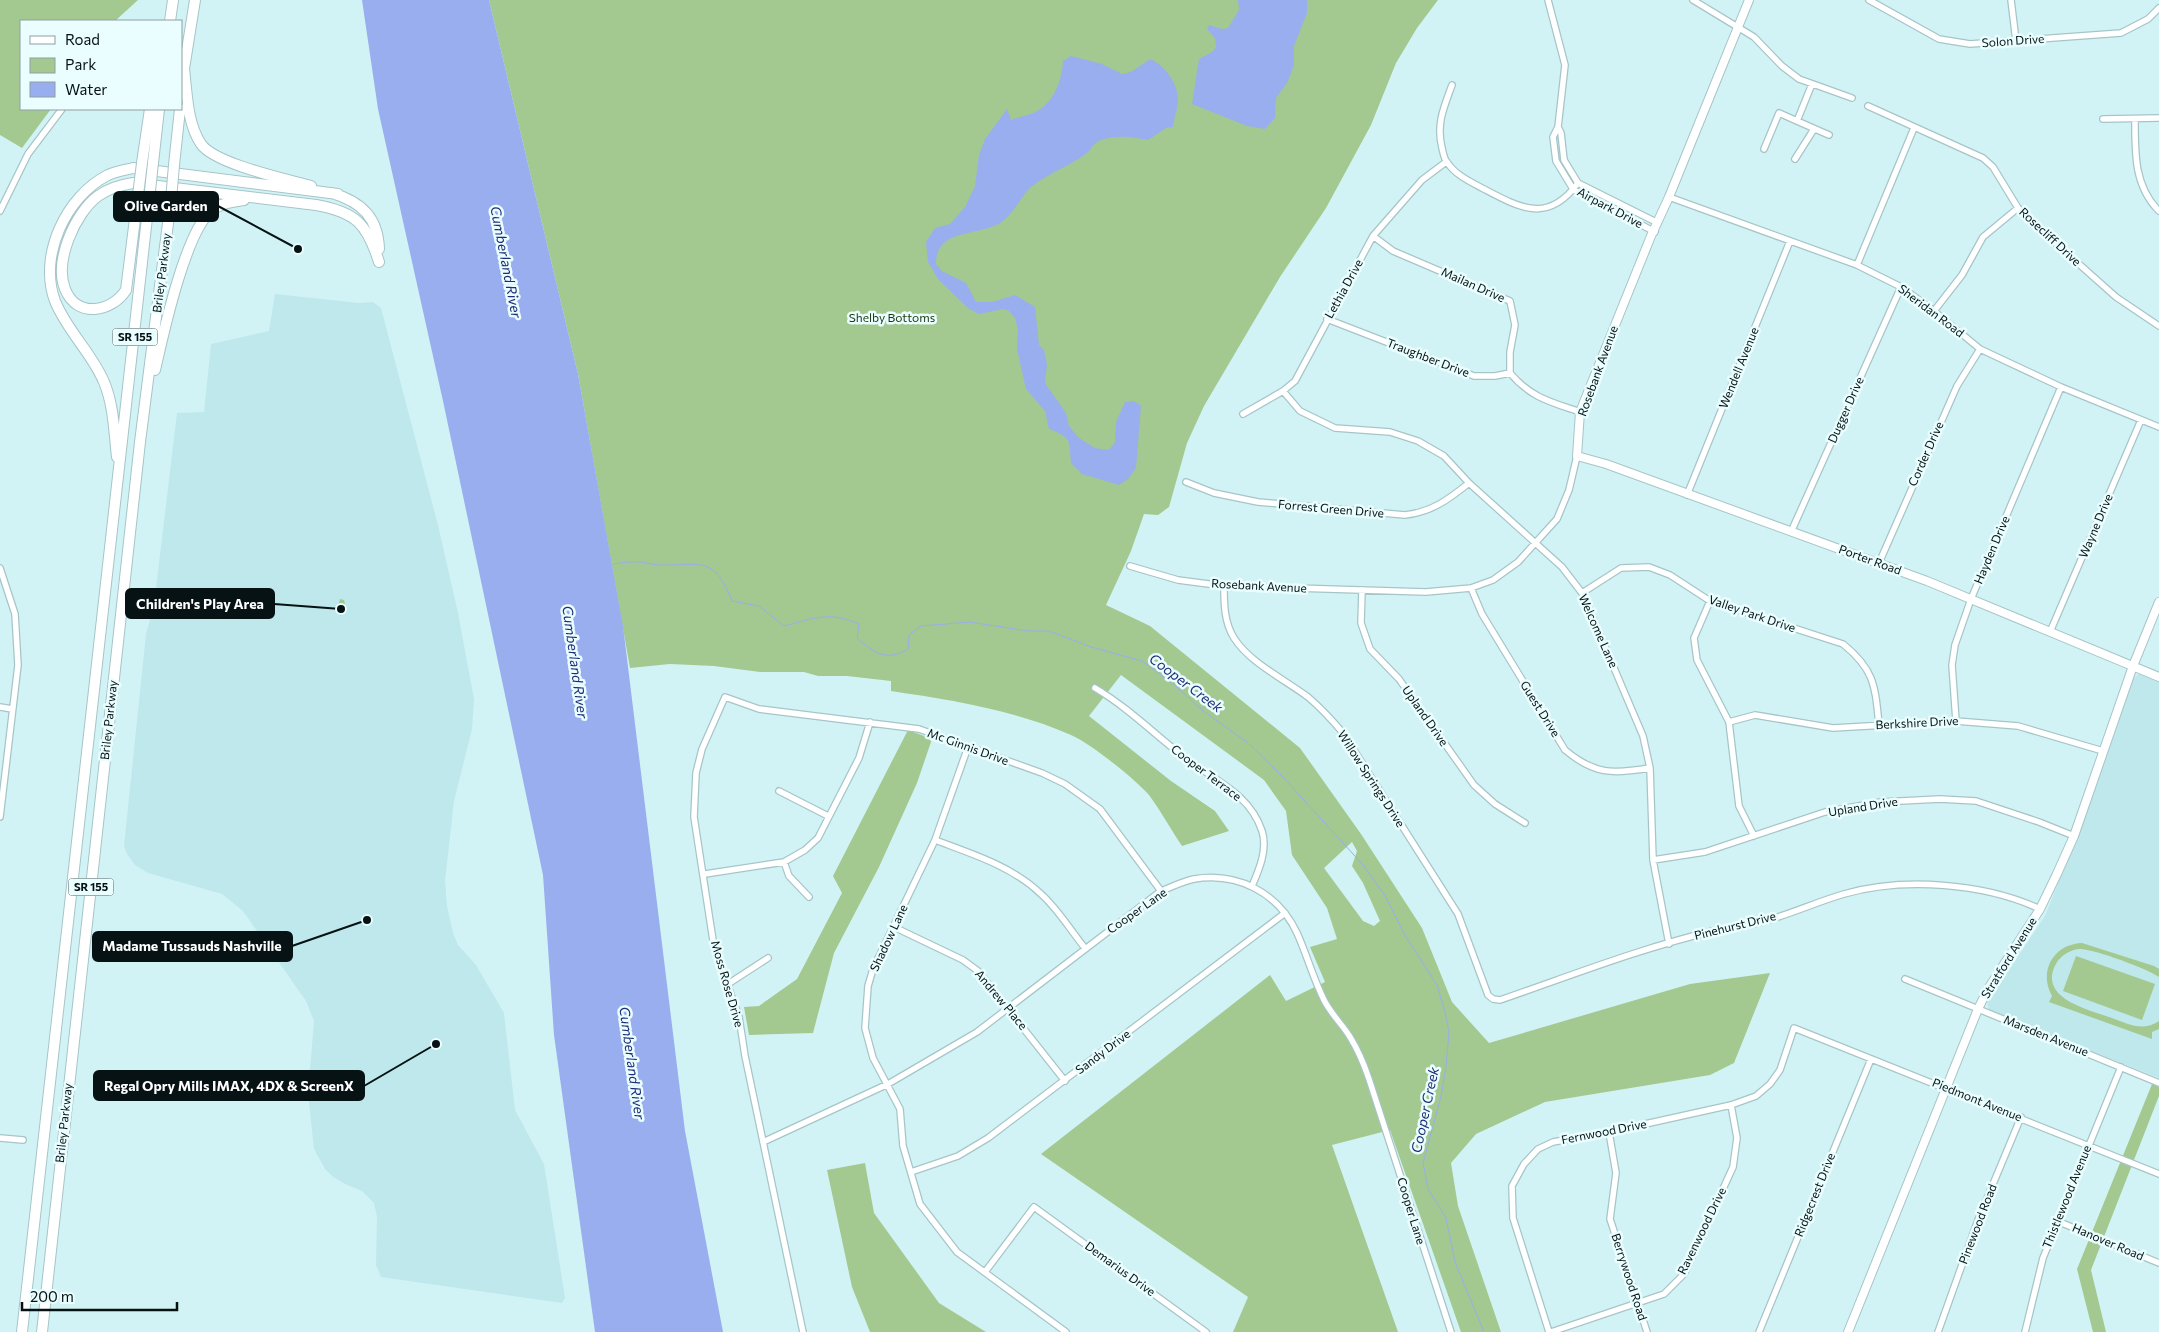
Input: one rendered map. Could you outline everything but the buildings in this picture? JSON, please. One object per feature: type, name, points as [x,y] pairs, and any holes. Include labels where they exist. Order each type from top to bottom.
[{"type":"highway","points":[[170,20],[172,0]]},
{"type":"highway","points":[[182,87],[195,0]]},
{"type":"highway","points":[[150,110],[142,163],[139,184],[138,195],[126,290],[117,302],[106,308],[87,309],[79,305],[71,299],[64,283],[64,257],[67,242],[76,221],[86,207],[98,196],[114,187],[133,183],[139,184],[270,201],[329,207],[352,216],[367,230],[379,262],[377,231],[366,210],[359,205],[338,194],[251,169],[210,152],[202,145],[191,120],[184,69]]},
{"type":"highway","name":"Briley Parkway","points":[[22,1332],[120,474],[159,110]]},
{"type":"highway","name":"Briley Parkway","points":[[42,1332],[140,442],[172,200],[180,110]]},
{"type":"highway","points":[[120,474],[113,414],[104,381],[89,355],[68,326],[55,300],[51,277],[50,255],[59,226],[82,195],[108,175],[133,168],[338,194]]},
{"type":"highway","points":[[140,442],[165,326],[184,266],[202,220],[218,206],[232,202],[270,201]]},
{"type":"highway","points":[[352,216],[359,205]]},
{"type":"street","name":"Airpark Drive","points":[[1548,0],[1565,65],[1558,127],[1553,137],[1556,161],[1573,189],[1654,232]]},
{"type":"street","points":[[1693,0],[1754,37],[1782,66],[1798,79],[1852,98]]},
{"type":"street","name":"Rosebank Avenue","points":[[1130,566],[1178,580],[1224,586],[1426,592],[1471,588],[1493,580],[1537,543],[1556,519],[1569,490],[1577,456],[1580,412],[1650,236],[1658,223],[1750,0]]},
{"type":"street","name":"Solon Drive","points":[[1869,0],[1939,39],[1970,44],[2121,33],[2148,19],[2159,8]]},
{"type":"street","points":[[2011,0],[2016,41]]},
{"type":"street","points":[[1797,121],[1812,84]]},
{"type":"street","points":[[1452,85],[1440,118],[1440,138],[1446,162],[1466,179],[1516,207],[1534,210],[1553,205],[1578,183]]},
{"type":"street","name":"Rosecliff Drive","points":[[1868,106],[1983,158],[1993,167],[2018,208],[2116,297],[2159,326]]},
{"type":"street","points":[[0,211],[28,154],[61,110]]},
{"type":"street","points":[[1764,149],[1779,113],[1829,135]]},
{"type":"street","points":[[2103,119],[2134,120],[2159,118]]},
{"type":"street","points":[[2134,120],[2138,178],[2159,211]]},
{"type":"street","name":"Airpark Drive","points":[[1558,127],[1561,134],[1564,160],[1578,183],[1658,223]]},
{"type":"street","points":[[1857,266],[1914,128]]},
{"type":"street","points":[[1795,159],[1814,129]]},
{"type":"street","name":"Lethia Drive","points":[[1243,414],[1283,391],[1295,381],[1373,236],[1422,180],[1446,162]]},
{"type":"street","name":"Sheridan Road","points":[[1669,197],[1857,266],[1901,288],[1934,311],[1980,349],[2061,387],[2159,427]]},
{"type":"street","points":[[1934,311],[1962,274],[1983,237],[2018,208]]},
{"type":"street","name":"Mailan Drive","points":[[1373,236],[1393,250],[1510,301],[1515,325],[1510,352],[1510,373]]},
{"type":"street","name":"Wendell Avenue","points":[[1687,495],[1790,241]]},
{"type":"street","name":"Dugger Drive","points":[[1790,532],[1901,288]]},
{"type":"street","name":"Traughber Drive","points":[[1327,319],[1474,376],[1495,376],[1510,373]]},
{"type":"street","name":"Corder Drive","points":[[1879,563],[1957,386],[1980,349]]},
{"type":"street","points":[[1510,373],[1522,387],[1539,398],[1580,412]]},
{"type":"street","name":"Hayden Drive","points":[[1956,720],[1952,665],[1955,646],[1971,599],[2061,387]]},
{"type":"street","name":"Welcome Lane","points":[[1283,391],[1300,411],[1335,428],[1390,432],[1418,441],[1444,456],[1562,567],[1582,593],[1643,736],[1650,768],[1653,860],[1669,944]]},
{"type":"street","name":"Wayne Drive","points":[[2050,632],[2141,420]]},
{"type":"street","name":"Porter Road","points":[[1577,456],[1879,563],[2159,677]]},
{"type":"street","name":"Forrest Green Drive","points":[[1186,482],[1214,493],[1258,502],[1405,515],[1423,512],[1439,506],[1470,482]]},
{"type":"street","name":"Valley Park Drive","points":[[1582,593],[1621,568],[1649,567],[1670,575],[1710,600],[1843,644],[1861,659],[1875,685],[1879,725]]},
{"type":"street","points":[[0,568],[15,614],[18,665],[0,817]]},
{"type":"street","name":"Willow Springs Drive","points":[[1224,586],[1225,614],[1233,637],[1244,650],[1327,714],[1342,733],[1458,914],[1488,994],[1492,999]]},
{"type":"street","name":"Guest Drive","points":[[1471,588],[1482,614],[1565,750],[1580,762],[1603,772],[1620,773],[1650,768]]},
{"type":"street","name":"Upland Drive","points":[[1362,590],[1361,623],[1370,649],[1399,678],[1474,785],[1494,804],[1525,822]]},
{"type":"street","points":[[1710,600],[1694,638],[1697,660],[1729,722],[1739,806],[1754,836]]},
{"type":"street","name":"Stratford Avenue","points":[[1848,1332],[1978,1009],[1988,989],[2040,910],[2074,836],[2132,666],[2159,602]]},
{"type":"street","name":"Cooper Terrace","points":[[1095,688],[1133,713],[1180,754],[1235,791],[1246,803],[1263,832],[1263,853],[1252,886]]},
{"type":"street","name":"Mc Ginnis Drive","points":[[725,697],[759,709],[919,729],[1042,773],[1065,784],[1100,809],[1161,891]]},
{"type":"street","name":"Moss Rose Drive","points":[[725,697],[702,749],[696,773],[694,817],[705,874],[714,946],[739,1017],[745,1056],[803,1332]]},
{"type":"street","points":[[0,707],[12,709]]},
{"type":"street","name":"Berkshire Drive","points":[[1729,722],[1755,715],[1819,727],[1956,720],[2018,726],[2103,751]]},
{"type":"street","points":[[705,874],[784,862],[805,850],[818,838],[859,758],[870,722]]},
{"type":"street","name":"Shadow Lane","points":[[968,747],[935,840],[873,969],[868,986],[865,1028],[873,1058],[900,1109],[903,1146],[920,1204],[939,1231],[958,1252],[1066,1332]]},
{"type":"street","points":[[779,791],[828,816]]},
{"type":"street","name":"Upland Drive","points":[[1653,860],[1705,852],[1825,812],[1881,802],[1940,799],[1976,802],[2039,822],[2074,836]]},
{"type":"street","points":[[935,840],[994,863],[1017,876],[1042,894],[1085,948]]},
{"type":"street","points":[[784,862],[789,876],[810,897]]},
{"type":"street","name":"Cooper Lane","points":[[763,1142],[888,1084],[977,1032],[1161,891],[1191,879],[1212,877],[1233,879],[1252,886],[1274,900],[1285,913],[1297,932],[1330,1013],[1350,1035],[1369,1078],[1450,1332]]},
{"type":"street","name":"Pinehurst Drive","points":[[1492,999],[1500,1000],[1712,931],[1762,921],[1845,894],[1893,885],[1982,890],[2006,895],[2040,910]]},
{"type":"street","name":"Sandy Drive","points":[[910,1172],[958,1156],[988,1138],[1285,913]]},
{"type":"street","name":"Andrew Place","points":[[894,927],[963,960],[978,971],[1009,1007],[1065,1081]]},
{"type":"street","points":[[728,984],[768,958]]},
{"type":"street","name":"Marsden Avenue","points":[[1905,979],[2159,1083]]},
{"type":"street","name":"Piedmont Avenue","points":[[1794,1028],[2021,1117],[2159,1174]]},
{"type":"street","name":"Fernwood Drive","points":[[1550,1332],[1513,1218],[1512,1186],[1524,1164],[1538,1149],[1553,1142],[1731,1106],[1756,1096],[1770,1084],[1780,1070],[1794,1028]]},
{"type":"street","name":"Ridgecrest Drive","points":[[1759,1332],[1871,1059]]},
{"type":"street","name":"Thistlewood Avenue","points":[[2025,1332],[2043,1258],[2121,1066]]},
{"type":"street","name":"Ravenwood Drive","points":[[1550,1332],[1664,1294],[1684,1274],[1733,1167],[1737,1138],[1731,1106]]},
{"type":"street","name":"Pinewood Road","points":[[1938,1332],[1978,1220],[2021,1117]]},
{"type":"street","name":"Berrywood Road","points":[[1609,1132],[1616,1173],[1610,1219],[1647,1332]]},
{"type":"street","points":[[0,1138],[23,1140]]},
{"type":"street","name":"Demarius Drive","points":[[985,1272],[1034,1207],[1206,1332]]},
{"type":"street","name":"Hanover Road","points":[[2057,1221],[2159,1263]]},
{"type":"shaded area","points":[[275,294],[359,303],[373,302],[381,308],[438,525],[458,613],[474,699],[472,729],[454,801],[445,881],[447,906],[453,933],[458,945],[476,965],[504,1013],[515,1110],[544,1164],[565,1298],[562,1303],[381,1277],[376,1265],[377,1217],[374,1203],[362,1191],[332,1176],[325,1169],[314,1149],[308,1094],[314,1021],[306,1001],[243,911],[222,894],[148,873],[135,865],[124,846],[146,634],[154,605],[177,413],[204,412],[211,344],[269,331]]},
{"type":"shaded area","points":[[2139,673],[2159,681],[2159,1078],[1989,1010],[1987,1002],[2045,916],[2075,841],[2133,679]]},
{"type":"green space","points":[[0,0],[138,0],[116,20],[20,20],[20,110],[50,110],[22,148],[0,135]]},
{"type":"green space","name":"Shelby Bottoms","points":[[489,0],[1438,0],[1417,28],[1396,63],[1371,125],[1326,208],[1280,277],[1204,406],[1187,443],[1169,507],[1158,515],[1144,514],[1131,551],[1106,605],[1150,626],[1300,748],[1361,834],[1422,928],[1452,1002],[1489,1043],[1690,984],[1770,973],[1734,1063],[1710,1075],[1545,1102],[1476,1134],[1451,1163],[1458,1206],[1501,1332],[1461,1332],[1390,1130],[1332,1145],[1398,1332],[1233,1332],[1248,1297],[1041,1154],[1270,975],[1286,1001],[1325,982],[1310,947],[1337,939],[1327,908],[1292,855],[1286,811],[1264,780],[1121,675],[1089,716],[1171,781],[1215,811],[1229,831],[1182,846],[1149,795],[1112,762],[1071,735],[1050,726],[1005,712],[960,702],[891,691],[891,681],[847,676],[818,676],[804,672],[760,672],[714,666],[670,664],[630,668],[578,374]],"holes":[[[1352,842],[1357,851],[1352,866],[1363,883],[1380,921],[1374,926],[1363,921],[1324,868]]]},
{"type":"green space","points":[[340,599],[344,600],[345,605],[341,616],[337,611]]},
{"type":"green space","points":[[908,730],[932,739],[917,783],[879,867],[834,953],[813,1033],[749,1035],[744,1007],[759,1006],[797,979],[842,893],[833,876]]},
{"type":"green space","points":[[2082,943],[2154,966],[2159,969],[2159,977],[2120,960],[2079,949],[2066,953],[2057,962],[2052,974],[2053,985],[2068,1000],[2091,1011],[2136,1026],[2147,1026],[2159,1021],[2159,1029],[2152,1032],[2152,1039],[2049,1002],[2052,996],[2048,987],[2047,977],[2051,960],[2064,948]]},
{"type":"green space","points":[[2076,956],[2155,984],[2142,1020],[2063,991]]},
{"type":"green space","points":[[2152,1084],[2159,1087],[2159,1096],[2091,1270],[2106,1332],[2093,1332],[2077,1269]]},
{"type":"green space","points":[[865,1163],[874,1213],[939,1303],[986,1332],[870,1332],[852,1287],[827,1170]]},
{"type":"water","name":"Cumberland River","points":[[362,0],[489,0],[578,374],[623,626],[685,1131],[723,1332],[595,1332],[554,1035],[543,875],[443,401],[378,109]]},
{"type":"water","points":[[1238,0],[1307,0],[1307,13],[1294,46],[1294,65],[1287,83],[1276,98],[1275,118],[1265,129],[1247,126],[1192,104],[1199,59],[1212,52],[1216,47],[1215,38],[1207,29],[1209,25],[1222,29],[1228,28],[1239,10]]},
{"type":"water","points":[[1071,56],[1102,64],[1122,74],[1131,72],[1150,59],[1155,62],[1165,70],[1176,87],[1178,102],[1173,127],[1166,128],[1148,140],[1117,137],[1097,142],[1088,152],[1072,163],[1030,188],[1009,215],[1000,223],[959,235],[943,244],[938,252],[936,264],[942,271],[966,283],[976,302],[992,302],[1015,295],[1035,307],[1039,345],[1044,350],[1047,365],[1045,383],[1066,413],[1069,426],[1079,438],[1095,448],[1109,450],[1115,442],[1116,422],[1125,402],[1134,401],[1141,406],[1136,468],[1128,479],[1119,485],[1082,474],[1071,463],[1069,445],[1066,438],[1049,429],[1045,411],[1026,389],[1017,349],[1018,329],[1015,318],[1009,311],[1003,309],[979,314],[969,309],[938,279],[928,262],[926,242],[935,228],[950,224],[965,207],[975,186],[979,155],[985,139],[1007,109],[1011,120],[1033,113],[1046,104],[1058,84],[1063,61]]},
{"type":"waterway","name":"Cooper Creek","points":[[613,564],[645,562],[656,565],[695,564],[704,566],[712,569],[719,576],[732,601],[759,606],[784,626],[822,617],[849,620],[859,624],[857,638],[875,652],[887,655],[894,655],[908,649],[909,635],[921,626],[970,622],[1028,631],[1049,631],[1091,647],[1142,661],[1177,687],[1202,710],[1248,743],[1281,775],[1364,866],[1385,896],[1406,937],[1437,985],[1449,1032],[1441,1096],[1423,1163],[1428,1189],[1446,1218],[1455,1262],[1484,1332]]},
{"type":"place","name":"Olive Garden","points":[[298,249]]},
{"type":"place","name":"Children's Play Area","points":[[341,609]]},
{"type":"place","name":"Madame Tussauds Nashville","points":[[367,920]]},
{"type":"place","name":"Regal Opry Mills IMAX, 4DX & ScreenX","points":[[436,1044]]}]
